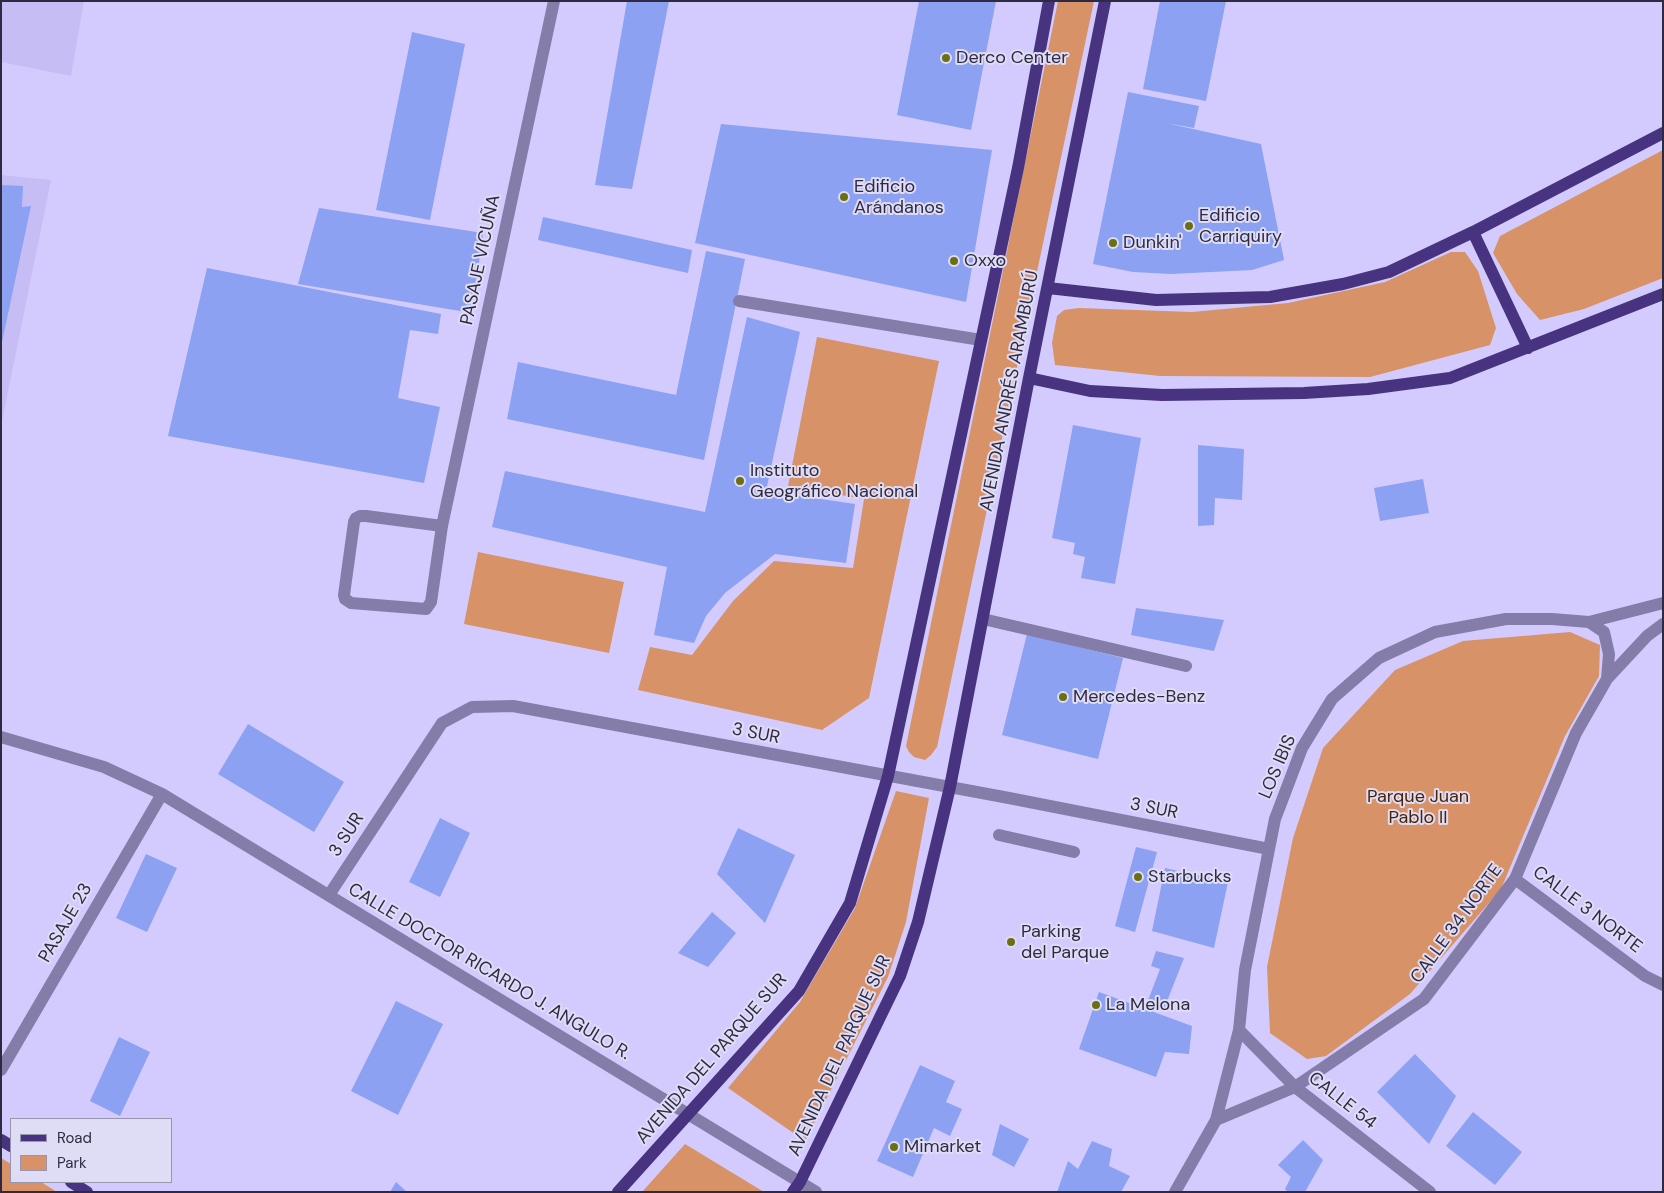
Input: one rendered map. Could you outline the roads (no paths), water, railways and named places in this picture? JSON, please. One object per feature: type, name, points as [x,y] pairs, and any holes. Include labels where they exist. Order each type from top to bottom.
[{"type":"main road","name":"AVENIDA ANDRÉS ARAMBURÚ","points":[[888,776],[1018,168],[1049,1]]},
{"type":"main road","name":"AVENIDA ANDRÉS ARAMBURÚ","points":[[950,787],[1029,378],[1105,1]]},
{"type":"main road","points":[[1048,288],[1156,300],[1270,297],[1343,284],[1389,272],[1473,232],[1663,134]]},
{"type":"main road","points":[[1473,232],[1528,348]]},
{"type":"main road","points":[[1029,378],[1090,390],[1162,395],[1304,393],[1368,389],[1450,378],[1663,294]]},
{"type":"main road","name":"AVENIDA DEL PARQUE SUR","points":[[618,1192],[798,991],[850,903],[888,776]]},
{"type":"main road","name":"AVENIDA DEL PARQUE SUR","points":[[797,1187],[900,976],[918,922],[950,787]]},
{"type":"main road","points":[[73,1183],[87,1192]]},
{"type":"street","name":"PASAJE VICUÑA","points":[[442,526],[366,516],[356,518],[344,595],[345,599],[351,603],[426,610],[432,602],[442,526],[554,1]]},
{"type":"street","points":[[739,301],[981,340]]},
{"type":"street","name":"LOS IBIS","points":[[1175,1192],[1216,1120],[1239,1030],[1245,970],[1275,819],[1302,748],[1332,699],[1379,658],[1435,632],[1506,619],[1552,619],[1589,622],[1663,603]]},
{"type":"street","points":[[983,619],[1186,666]]},
{"type":"street","name":"CALLE 34 NORTE","points":[[1589,622],[1604,632],[1609,654],[1607,679]]},
{"type":"street","name":"CALLE 34 NORTE","points":[[1216,1120],[1295,1087],[1424,999],[1515,879],[1576,734],[1607,679],[1647,636],[1663,624]]},
{"type":"street","name":"3 SUR","points":[[329,895],[442,723],[472,707],[514,706],[950,787],[1269,850]]},
{"type":"street","name":"CALLE DOCTOR RICARDO J. ANGULO R.","points":[[1,737],[104,767],[162,794],[687,1114],[797,1187],[816,1192]]},
{"type":"street","name":"PASAJE 23","points":[[1,1070],[162,794]]},
{"type":"street","points":[[999,835],[1074,852]]},
{"type":"street","name":"CALLE 3 NORTE","points":[[1515,879],[1646,976],[1663,986]]},
{"type":"street","name":"CALLE 54","points":[[1239,1030],[1295,1087],[1430,1192]]},
{"type":"place","name":"Derco Center","points":[[946,58]]},
{"type":"place","name":"Edificio Arándanos","points":[[844,197]]},
{"type":"place","name":"Edificio Carriquiry","points":[[1189,226]]},
{"type":"place","name":"Dunkin'","points":[[1113,243]]},
{"type":"place","name":"Oxxo","points":[[954,261]]},
{"type":"place","name":"Instituto Geográfico Nacional","points":[[740,481]]},
{"type":"place","name":"Mercedes-Benz","points":[[1063,697]]},
{"type":"place","name":"Starbucks","points":[[1138,877]]},
{"type":"place","name":"Parking del Parque","points":[[1011,942]]},
{"type":"place","name":"La Melona","points":[[1096,1005]]},
{"type":"place","name":"Mimarket","points":[[894,1147]]},
{"type":"park label","name":"Parque Juan Pablo II","points":[[1418,808]]}]
